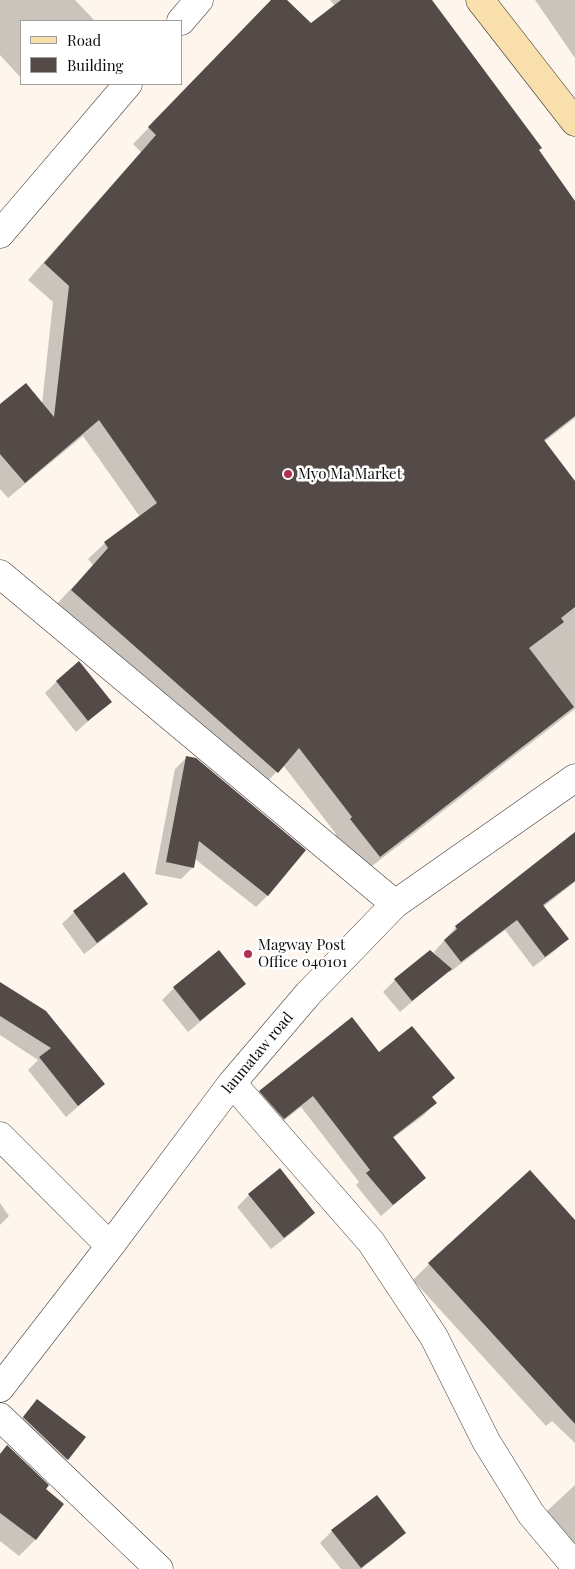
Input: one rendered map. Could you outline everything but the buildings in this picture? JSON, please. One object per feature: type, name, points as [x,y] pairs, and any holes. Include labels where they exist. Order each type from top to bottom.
[{"type":"street","points":[[182,20],[199,0]]},
{"type":"street","points":[[480,0],[575,122]]},
{"type":"street","points":[[0,234],[127,85]]},
{"type":"street","points":[[0,574],[395,904]]},
{"type":"street","name":"lanmataw road","points":[[0,1388],[110,1246],[232,1083],[308,994],[395,904],[575,778]]},
{"type":"street","points":[[232,1083],[371,1242],[434,1338],[486,1441],[526,1506],[575,1566]]},
{"type":"street","points":[[0,1136],[110,1246]]},
{"type":"street","points":[[0,1417],[159,1569]]},
{"type":"place","name":"Myo Ma Market","points":[[288,474]]},
{"type":"place","name":"Magway Post Office 040101","points":[[248,954]]}]
